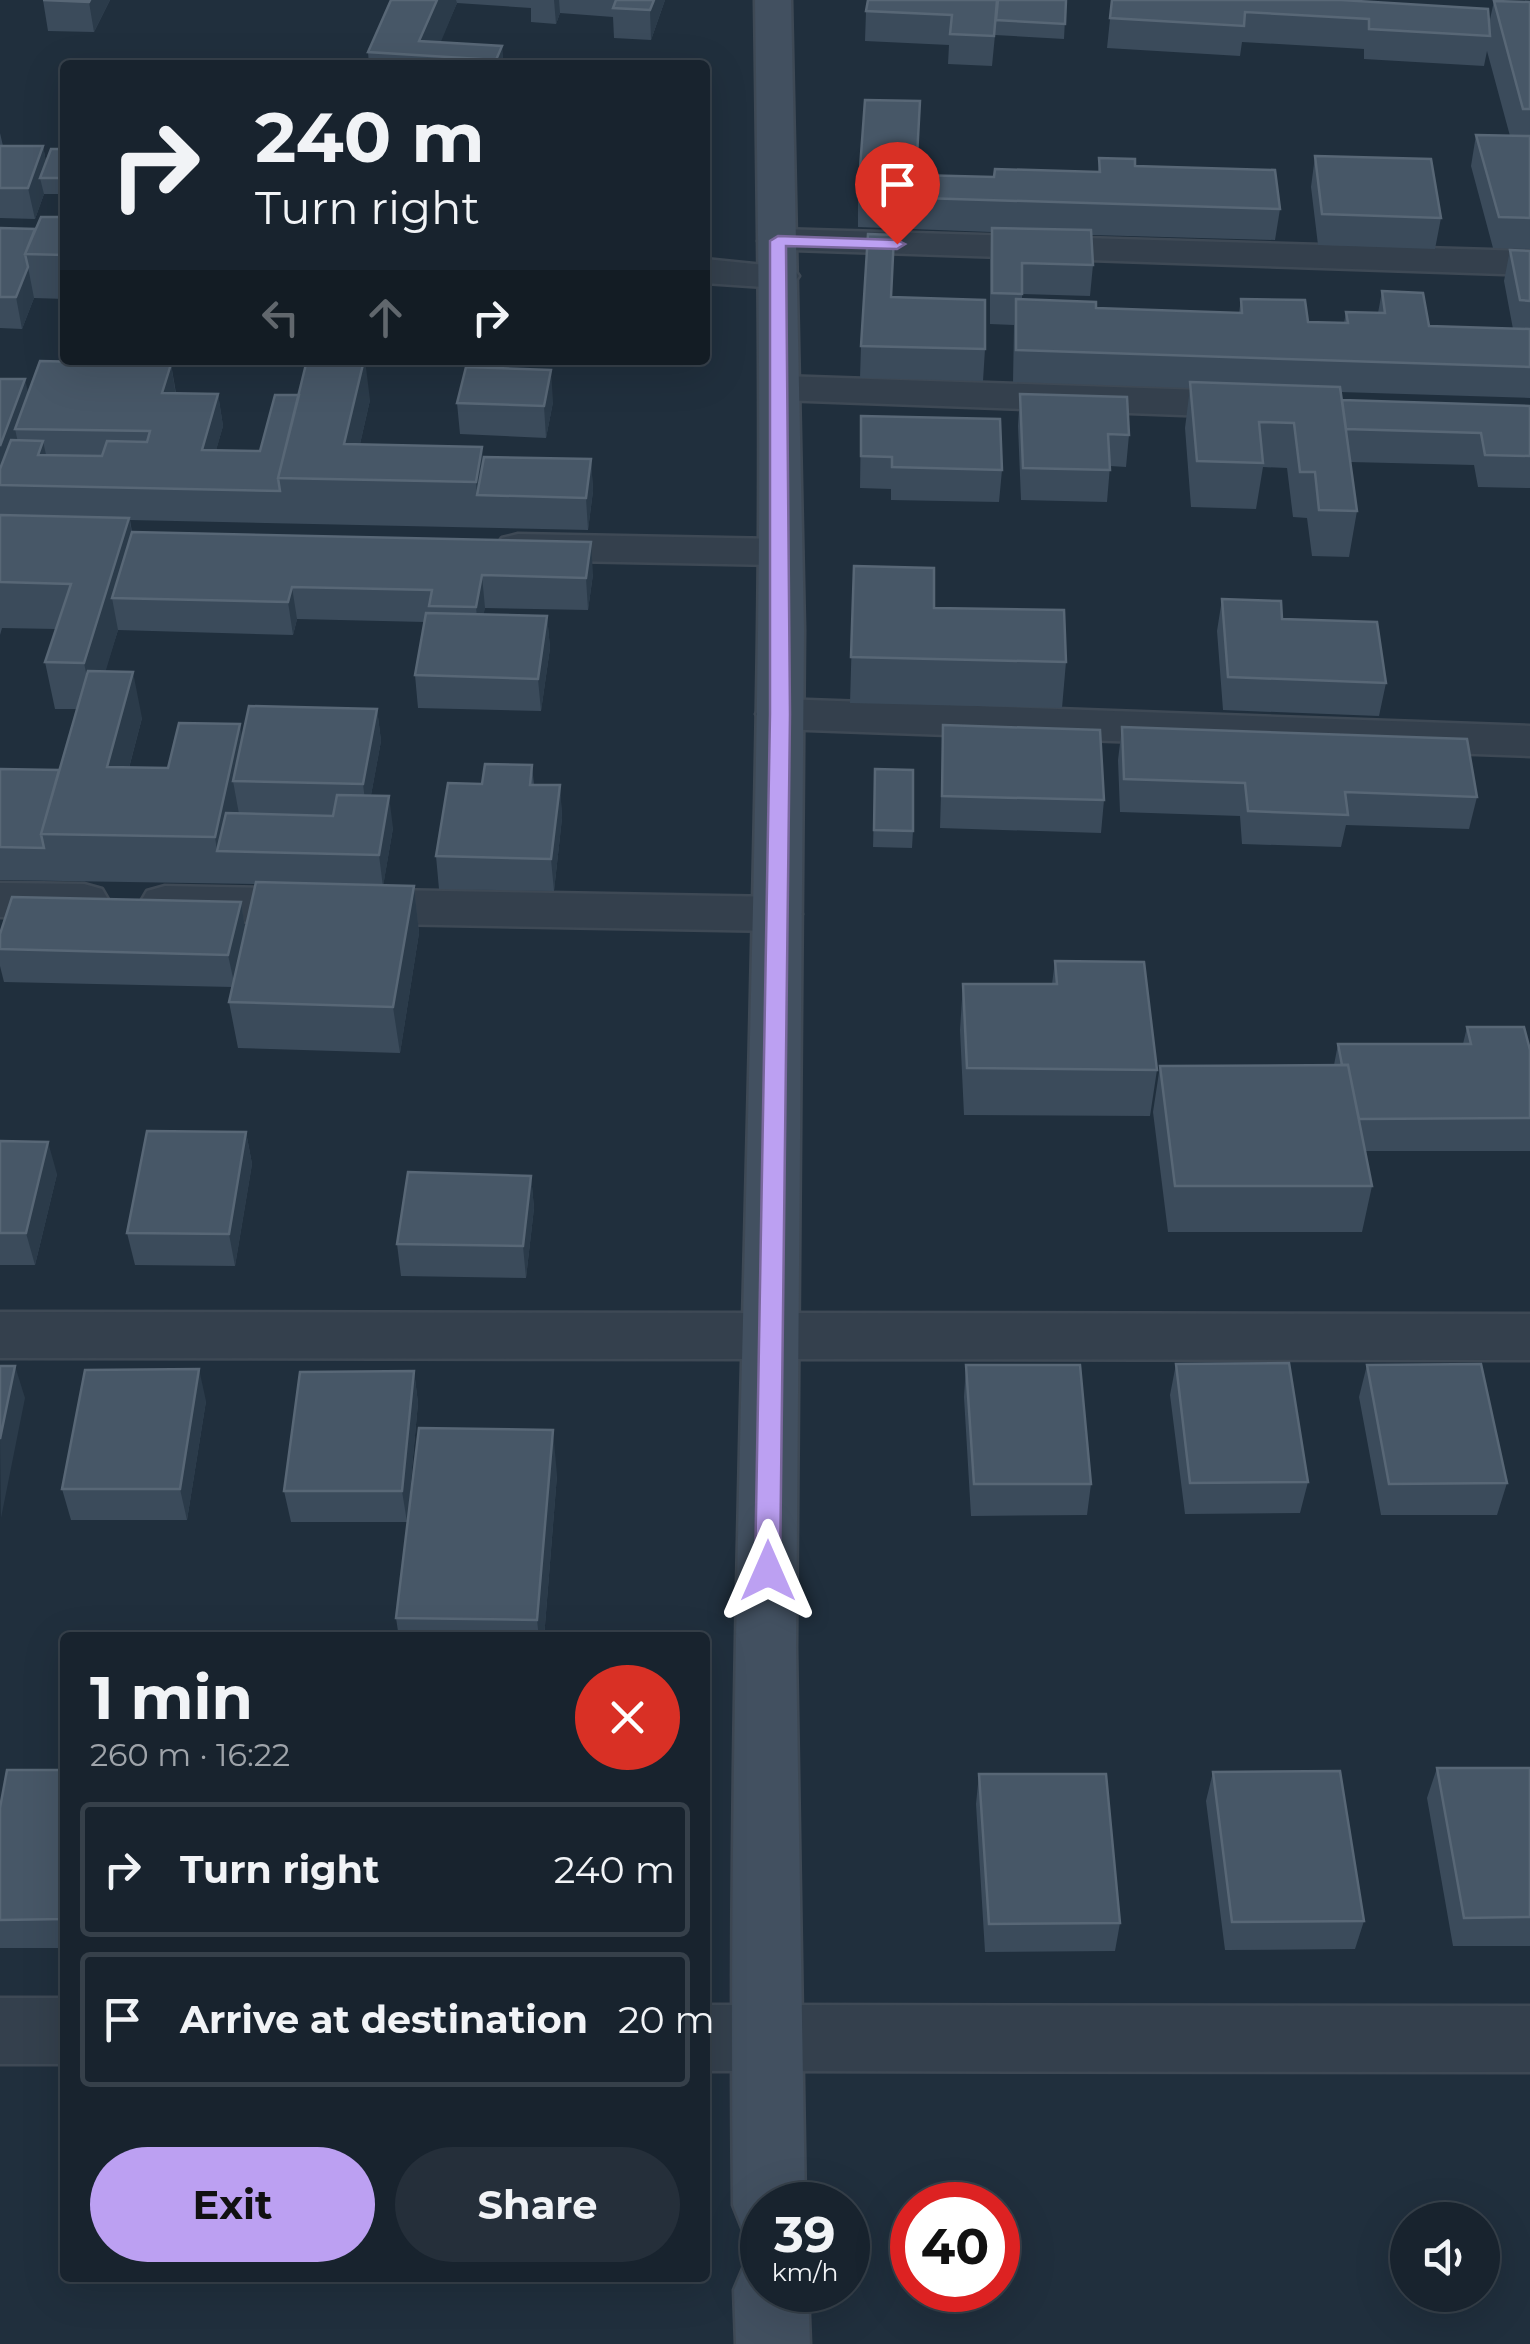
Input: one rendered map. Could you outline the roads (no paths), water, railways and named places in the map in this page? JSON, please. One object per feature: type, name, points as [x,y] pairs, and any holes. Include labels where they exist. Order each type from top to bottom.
[{"type":"street","points":[[764,2182],[735,2038],[769,1338],[777,914],[782,388],[772,0]]},
{"type":"street","points":[[710,270],[778,258],[1530,263]]},
{"type":"street","points":[[782,388],[1294,406]]},
{"type":"street","points":[[468,546],[780,552]]},
{"type":"street","points":[[780,714],[1530,741]]},
{"type":"street","points":[[0,900],[777,914]]},
{"type":"street","points":[[0,1335],[1530,1337]]},
{"type":"street","points":[[0,2031],[60,2032]]},
{"type":"street","points":[[735,2038],[1530,2039]]},
{"type":"street","points":[[772,2312],[773,2344]]}]
